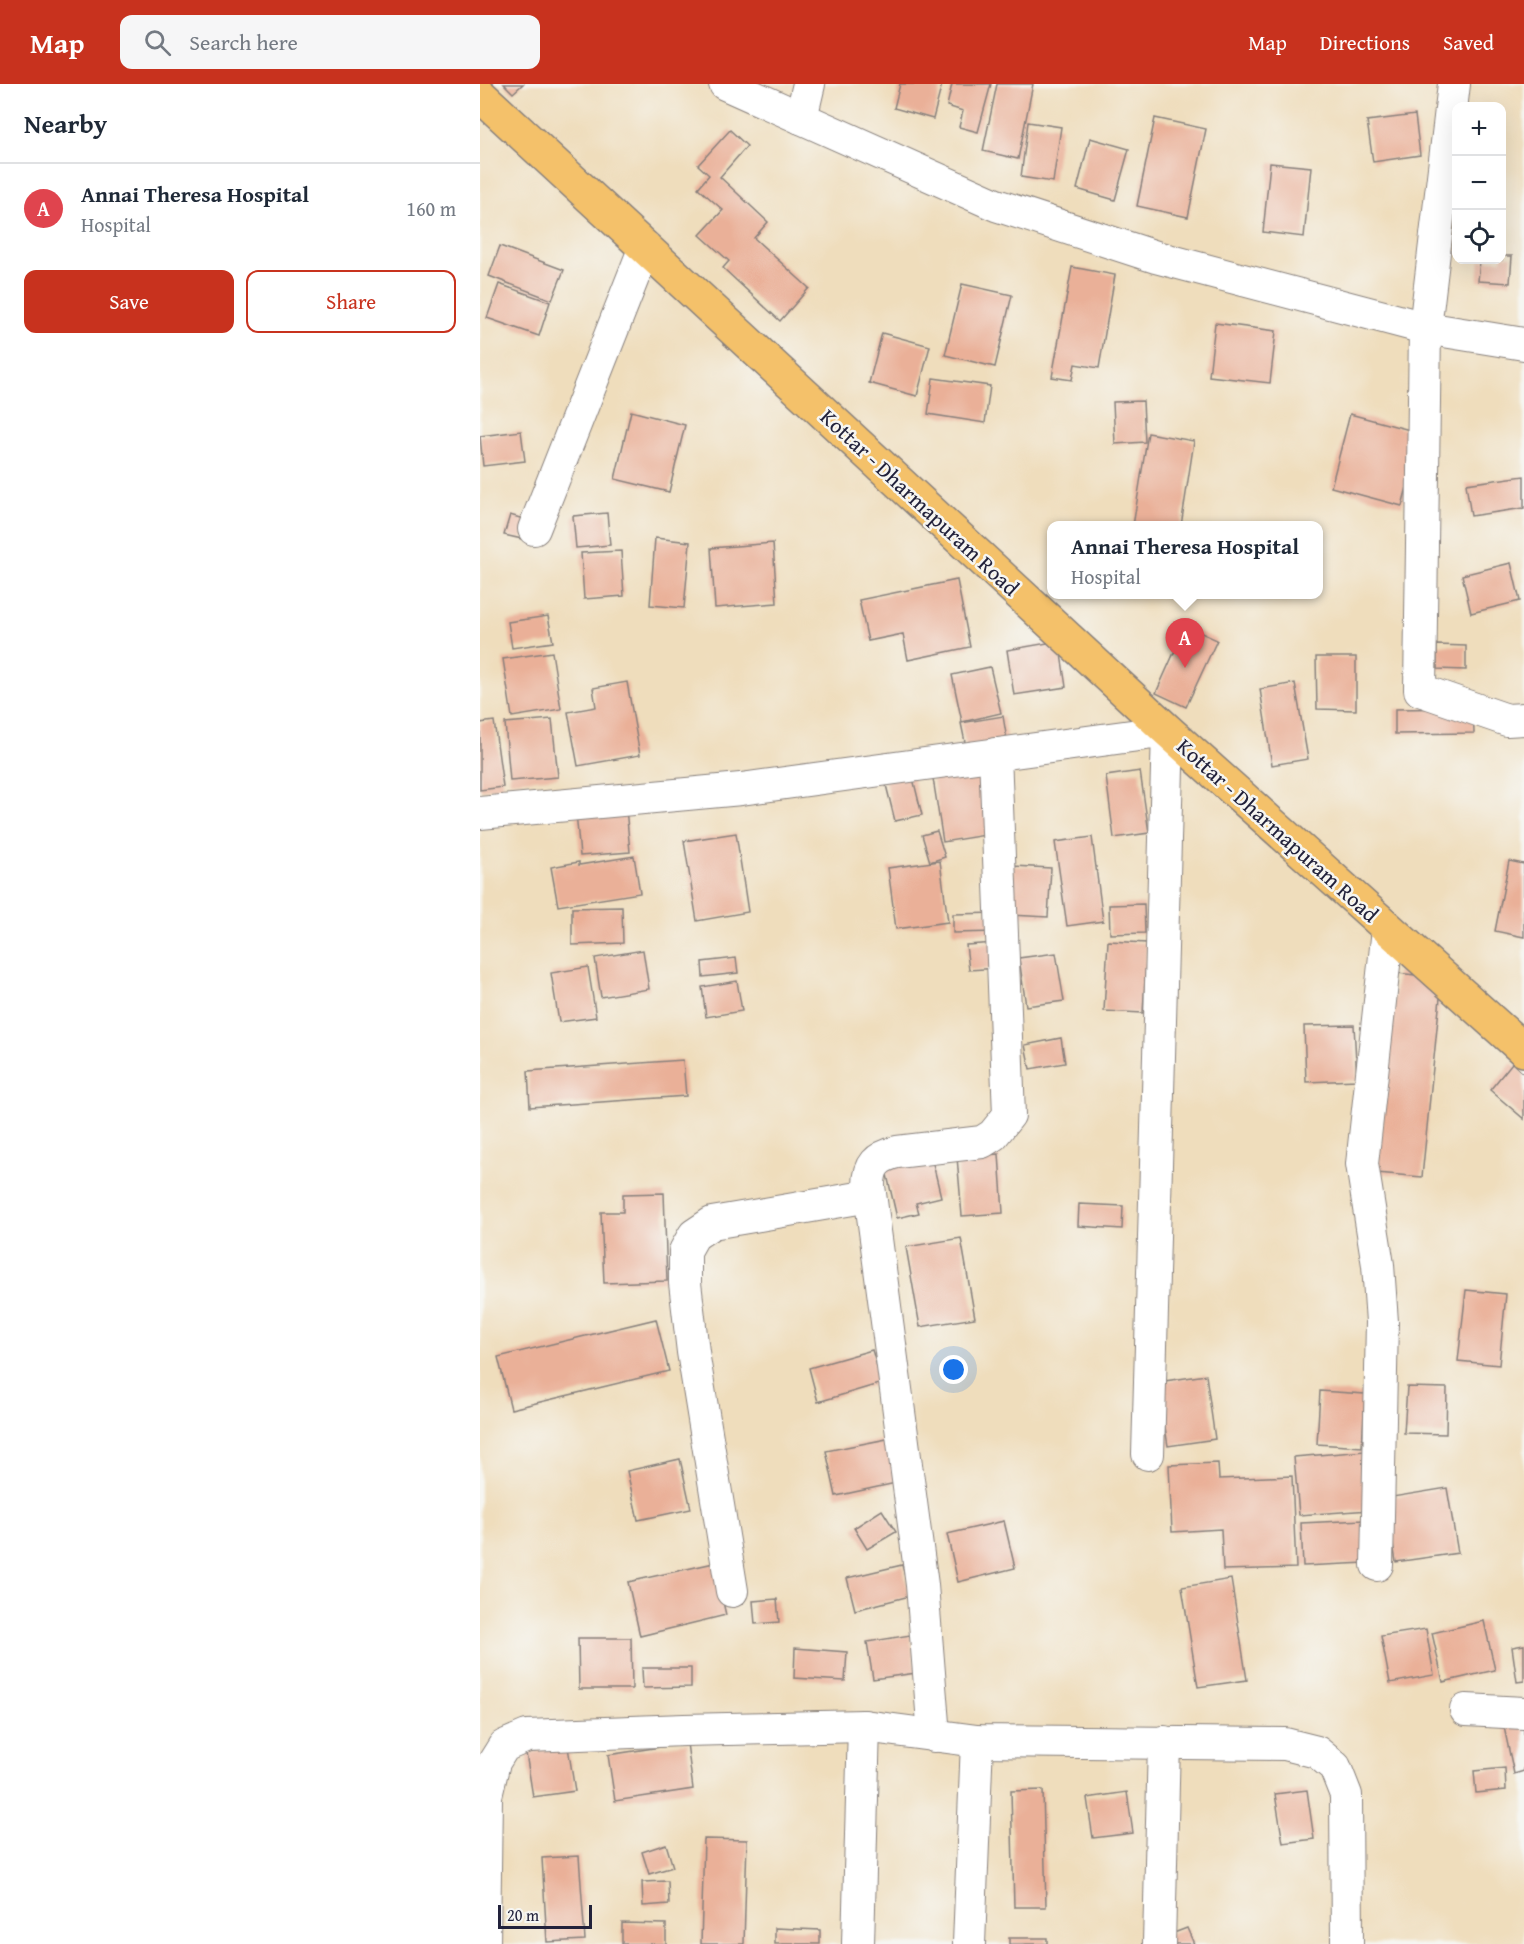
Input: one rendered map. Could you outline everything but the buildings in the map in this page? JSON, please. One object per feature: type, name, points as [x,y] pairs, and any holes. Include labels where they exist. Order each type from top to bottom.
[{"type":"main road","name":"Kottar - Dharmapuram Road","points":[[480,94],[1168,731],[1524,1050]]},
{"type":"street","points":[[725,84],[996,205],[1156,257],[1425,328],[1524,344]]},
{"type":"street","points":[[801,118],[809,84]]},
{"type":"street","points":[[1454,84],[1425,328],[1420,690],[1507,720],[1524,719]]},
{"type":"street","points":[[534,529],[645,247]]},
{"type":"street","points":[[480,813],[741,789],[1168,731],[1148,1454]]},
{"type":"street","points":[[934,1736],[922,1585],[869,1175],[876,1161],[884,1155],[982,1142],[993,1134],[1010,1115],[995,754]]},
{"type":"street","points":[[1377,1565],[1382,1322],[1378,1265],[1362,1164],[1388,929]]},
{"type":"street","points":[[732,1592],[693,1352],[685,1283],[685,1251],[694,1235],[712,1223],[870,1196]]},
{"type":"street","points":[[1466,1710],[1524,1713]]},
{"type":"street","points":[[858,1944],[864,1726]]},
{"type":"street","points":[[484,1944],[486,1796],[494,1762],[504,1746],[527,1736],[864,1726],[976,1740],[1285,1744],[1317,1752],[1335,1767],[1346,1794],[1347,1944]]},
{"type":"street","points":[[969,1944],[976,1740]]},
{"type":"street","points":[[1159,1944],[1164,1742]]},
{"type":"place","name":"Annai Theresa Hospital","points":[[1185,668]]}]
